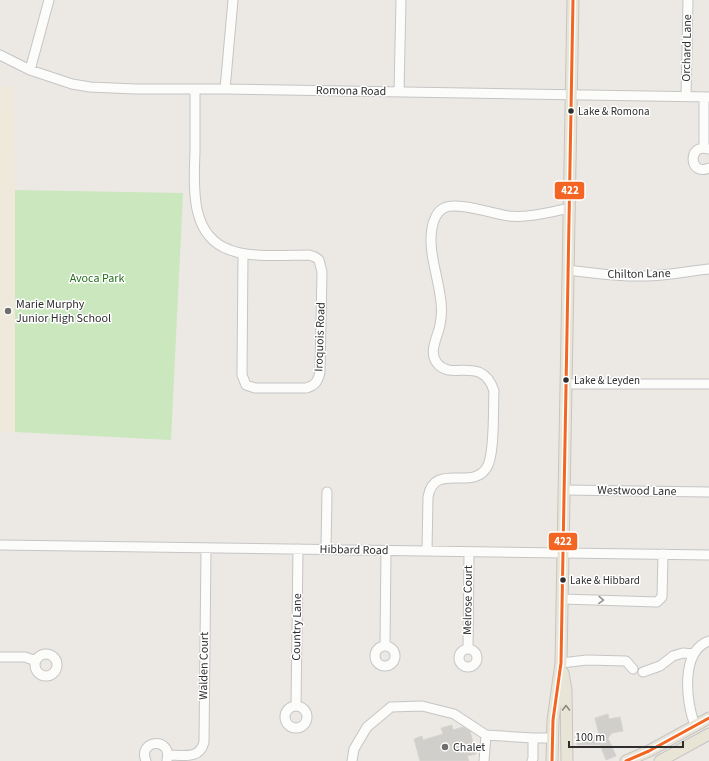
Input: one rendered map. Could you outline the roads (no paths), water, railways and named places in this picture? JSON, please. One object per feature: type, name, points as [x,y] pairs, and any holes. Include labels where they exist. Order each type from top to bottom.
[{"type":"main road","points":[[552,761],[553,720],[560,663],[562,599],[573,0]]},
{"type":"main road","points":[[560,663],[566,690],[567,761]]},
{"type":"main road","points":[[626,761],[709,718]]},
{"type":"main road","points":[[660,761],[709,734]]},
{"type":"street","points":[[30,70],[49,0]]},
{"type":"street","points":[[225,89],[232,0]]},
{"type":"street","points":[[399,92],[401,0]]},
{"type":"street","name":"Orchard Lane","points":[[686,96],[688,0]]},
{"type":"street","name":"Romona Road","points":[[0,55],[30,70],[72,84],[135,90],[225,89],[572,96],[706,97]]},
{"type":"street","name":"Iroquois Road","points":[[195,90],[194,190],[195,205],[202,226],[215,242],[223,247],[243,254],[309,255],[319,260],[322,272],[320,372],[319,379],[316,384],[306,388],[255,388],[246,385],[243,380],[243,254]]},
{"type":"street","name":"Orchard Lane","points":[[706,97],[706,149],[697,150],[694,153],[693,163],[700,169],[709,168]]},
{"type":"street","points":[[427,551],[428,497],[429,490],[432,485],[437,480],[444,478],[476,477],[482,474],[487,468],[492,446],[494,391],[492,384],[481,373],[448,369],[436,363],[433,348],[440,326],[441,313],[439,283],[432,247],[432,227],[435,217],[439,211],[450,206],[468,207],[512,216],[536,214],[570,208]]},
{"type":"street","name":"Chilton Lane","points":[[568,270],[614,275],[645,276],[709,269]]},
{"type":"street","points":[[566,384],[709,384]]},
{"type":"street","name":"Westwood Lane","points":[[564,490],[709,492]]},
{"type":"street","points":[[326,549],[327,492]]},
{"type":"street","name":"Hibbard Road","points":[[0,545],[709,555]]},
{"type":"street","name":"Walden Court","points":[[146,761],[144,753],[152,744],[163,745],[167,751],[167,758],[197,754],[204,742],[206,548]]},
{"type":"street","name":"Country Lane","points":[[296,706],[298,549]]},
{"type":"street","points":[[385,646],[386,550]]},
{"type":"street","name":"Melrose Court","points":[[468,649],[469,552]]},
{"type":"street","points":[[562,599],[657,602],[662,597],[663,554]]},
{"type":"street","points":[[695,726],[692,718],[687,689],[690,660],[701,644],[709,642]]},
{"type":"street","points":[[644,672],[660,666],[673,656],[683,653],[694,654]]},
{"type":"street","points":[[0,657],[26,656],[36,661]]},
{"type":"street","points":[[560,663],[587,660],[626,661],[633,669]]},
{"type":"street","points":[[352,761],[354,749],[367,727],[392,707],[422,706],[454,714],[486,735],[553,738]]},
{"type":"street","points":[[484,761],[486,735]]},
{"type":"street","points":[[532,761],[533,738]]},
{"type":"place","name":"Lake & Romona","points":[[571,111]]},
{"type":"place","name":"Marie Murphy Junior High School","points":[[8,311]]},
{"type":"place","name":"Lake & Leyden","points":[[566,380]]},
{"type":"place","name":"Lake & Hibbard","points":[[563,580]]},
{"type":"place","name":"Chalet","points":[[445,747]]},
{"type":"park label","name":"Avoca Park","points":[[97,278]]}]
